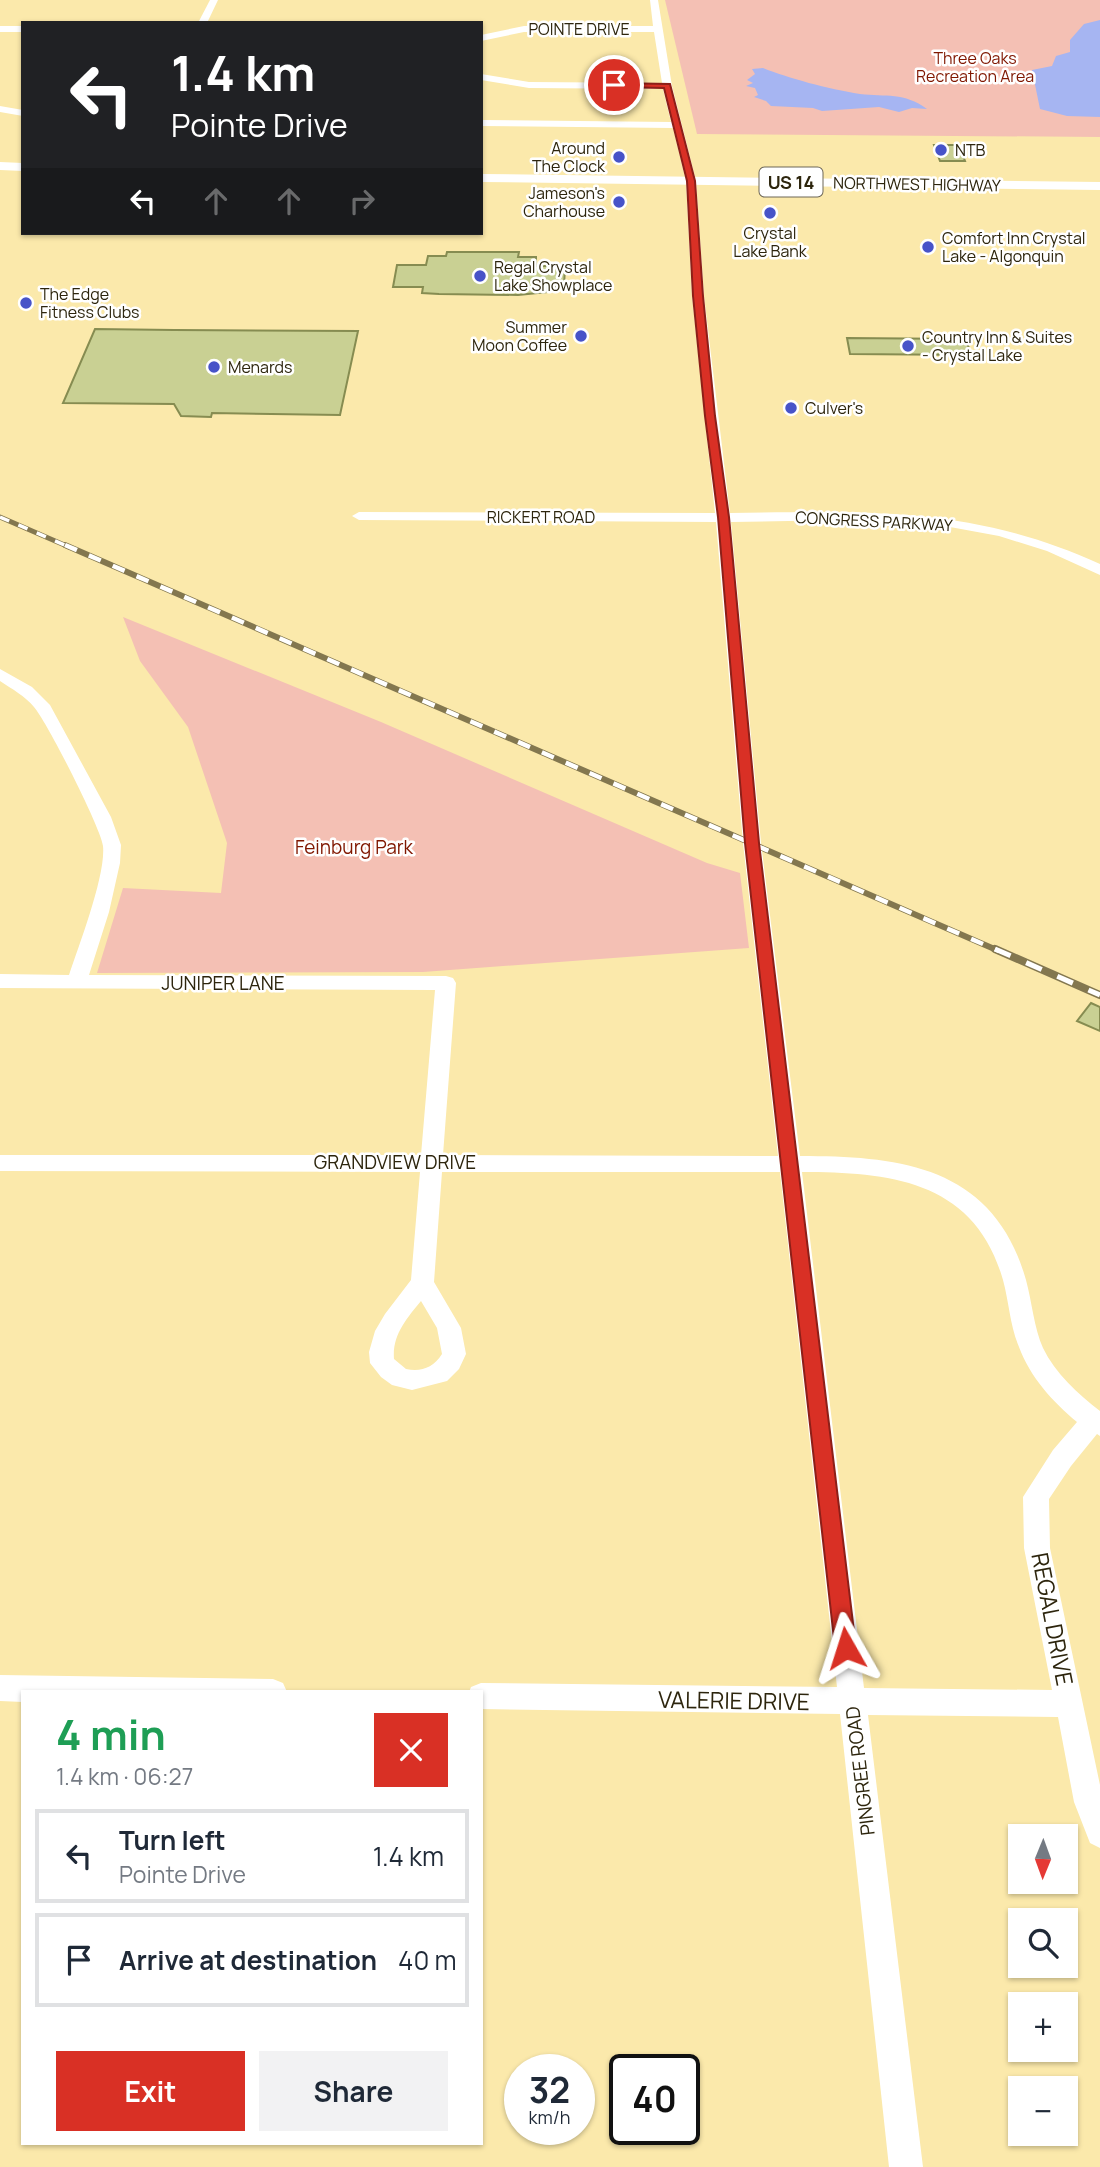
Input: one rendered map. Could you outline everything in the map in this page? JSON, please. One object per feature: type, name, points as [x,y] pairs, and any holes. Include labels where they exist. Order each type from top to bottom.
[{"type":"main road","points":[[0,166],[21,167]]},
{"type":"main road","name":"NORTHWEST HIGHWAY","points":[[483,178],[1100,186]]},
{"type":"street","points":[[203,21],[214,0]]},
{"type":"street","name":"PINGREE ROAD","points":[[654,0],[667,86],[691,181],[706,379],[723,517],[752,843],[906,2167]]},
{"type":"street","points":[[0,29],[21,29]]},
{"type":"street","name":"POINTE DRIVE","points":[[483,37],[524,29],[659,29]]},
{"type":"street","name":"POINTE DRIVE","points":[[499,32],[510,43]]},
{"type":"street","points":[[483,46],[497,46]]},
{"type":"street","points":[[483,78],[529,85],[667,86]]},
{"type":"street","points":[[0,109],[21,113]]},
{"type":"street","points":[[483,124],[678,125]]},
{"type":"street","name":"RICKERT ROAD","points":[[359,516],[723,517]]},
{"type":"street","name":"CONGRESS PARKWAY","points":[[723,517],[843,517],[929,521],[971,527],[1053,548],[1100,570]]},
{"type":"street","points":[[0,674],[26,691],[41,705],[102,817],[113,845],[99,912],[76,983]]},
{"type":"street","name":"JUNIPER LANE","points":[[0,981],[446,983],[433,1162]]},
{"type":"street","points":[[422,1283],[433,1162]]},
{"type":"street","name":"GRANDVIEW DRIVE","points":[[0,1163],[827,1164],[893,1168],[929,1179],[974,1208],[995,1232],[1002,1244],[1036,1359],[1054,1383],[1097,1423]]},
{"type":"street","name":"REGAL DRIVE","points":[[1097,1423],[1062,1458],[1036,1497],[1037,1548],[1089,1802],[1100,1833]]},
{"type":"street","points":[[0,1688],[136,1690]]},
{"type":"street","name":"VALERIE DRIVE","points":[[483,1696],[1070,1704]]},
{"type":"green space","name":"Three Oaks Recreation Area","points":[[665,0],[1100,0],[1100,137],[697,134]]},
{"type":"green space","name":"Feinburg Park","points":[[123,617],[381,722],[707,863],[740,873],[749,948],[423,972],[97,973],[123,888],[221,893],[227,843],[188,727],[140,661]]},
{"type":"water","points":[[1100,20],[1100,117],[1067,116],[1040,109],[1032,70],[1052,66],[1056,56],[1070,52],[1070,40],[1084,24]]},
{"type":"water","points":[[763,68],[835,89],[903,98],[927,109],[912,108],[899,112],[879,107],[822,111],[813,108],[771,106],[754,97],[758,95],[755,88],[746,86],[753,83],[747,80],[755,74],[752,69]]},
{"type":"building","name":"NTB","points":[[934,145],[959,145],[965,161],[940,161]]},
{"type":"building","name":"Regal Crystal Lake Showplace","points":[[447,252],[519,252],[518,257],[536,257],[536,266],[565,266],[564,287],[547,287],[547,292],[518,295],[422,293],[423,287],[393,287],[397,265],[426,265],[428,256],[446,256]]},
{"type":"building","name":"Menards","points":[[95,329],[358,331],[340,415],[212,413],[211,417],[181,416],[174,404],[63,403]]},
{"type":"building","name":"Country Inn & Suites - Crystal Lake","points":[[847,338],[966,339],[971,355],[850,354]]},
{"type":"building","points":[[1091,1003],[1100,1007],[1100,1031],[1077,1021]]},
{"type":"railway","points":[[0,517],[69,547]]},
{"type":"railway","points":[[65,545],[999,951]]},
{"type":"railway","points":[[995,949],[1100,995]]},
{"type":"place","name":"NTB","points":[[941,150]]},
{"type":"place","name":"Around The Clock","points":[[619,157]]},
{"type":"place","name":"Jameson's Charhouse","points":[[619,202]]},
{"type":"place","name":"Crystal Lake Bank","points":[[770,213]]},
{"type":"place","name":"Comfort Inn Crystal Lake - Algonquin","points":[[928,247]]},
{"type":"place","name":"Regal Crystal Lake Showplace","points":[[480,276]]},
{"type":"place","name":"The Edge Fitness Clubs","points":[[26,303]]},
{"type":"place","name":"Summer Moon Coffee","points":[[581,336]]},
{"type":"place","name":"Country Inn & Suites - Crystal Lake","points":[[908,346]]},
{"type":"place","name":"Menards","points":[[214,367]]},
{"type":"place","name":"Culver's","points":[[791,408]]},
{"type":"route","points":[[614,85],[667,86],[691,181],[698,296],[723,517],[752,843],[846,1648]]}]
